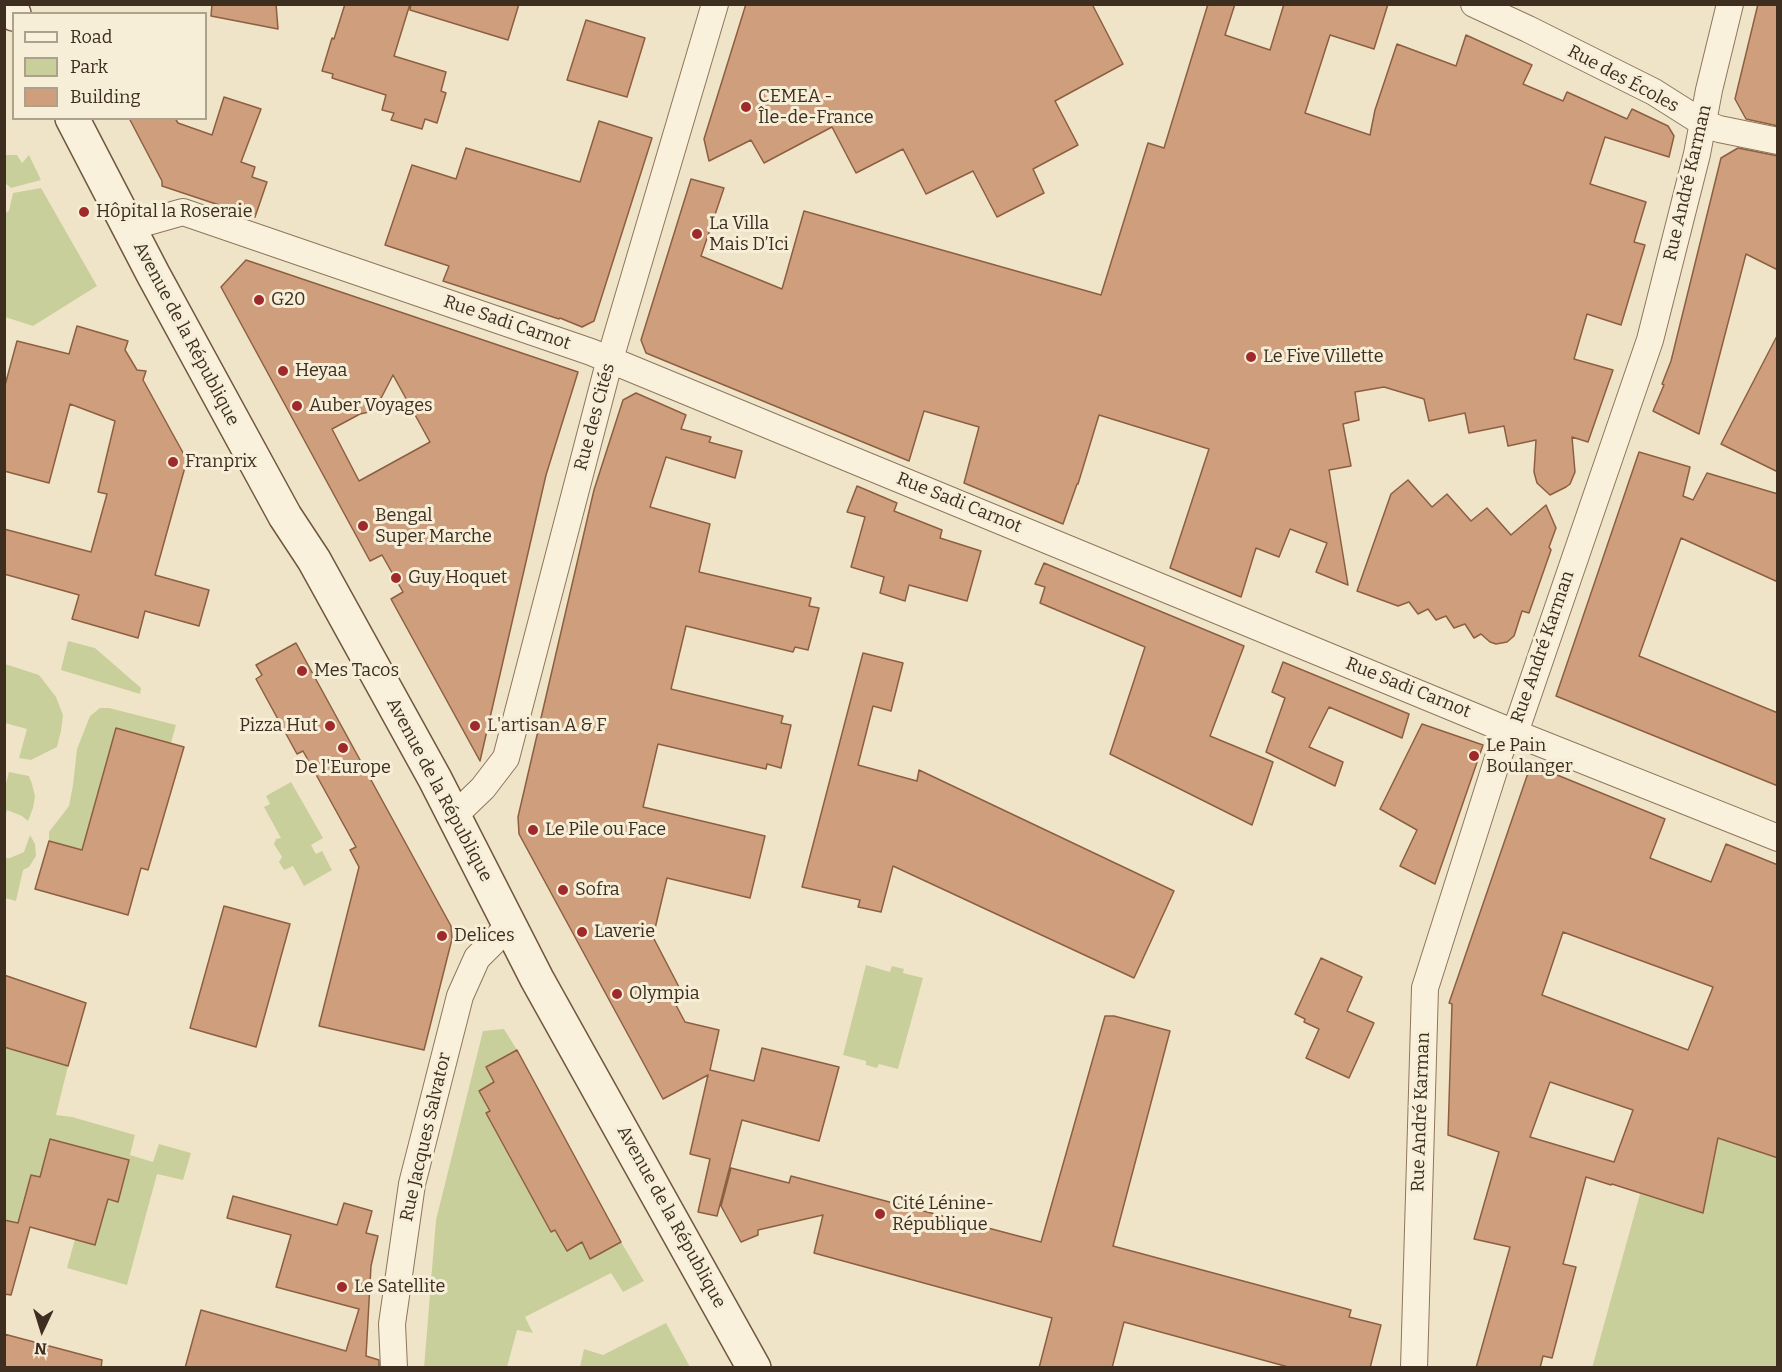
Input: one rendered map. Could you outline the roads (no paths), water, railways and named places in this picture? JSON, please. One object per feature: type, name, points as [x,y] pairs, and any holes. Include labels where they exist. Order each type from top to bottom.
[{"type":"main road","name":"Avenue de la République","points":[[73,120],[153,274],[285,516],[314,560],[454,816],[537,979],[754,1368]]},
{"type":"street","name":"Rue des Cités","points":[[454,816],[483,788],[506,758],[610,359],[715,4]]},
{"type":"street","name":"Rue des Écoles","points":[[1474,4],[1654,92],[1703,123],[1719,129],[1778,141]]},
{"type":"street","name":"Rue André Karman","points":[[1414,1368],[1425,988],[1498,758],[1504,742],[1521,715],[1650,340],[1697,154],[1709,90],[1730,4]]},
{"type":"street","name":"Rue Sadi Carnot","points":[[130,228],[183,212],[610,359],[1512,732],[1778,838]]},
{"type":"street","name":"Rue Jacques Salvator","points":[[394,1368],[393,1324],[412,1184],[460,996],[477,958],[510,925]]},
{"type":"place","name":"CEMEA - Île-de-France","points":[[746,107]]},
{"type":"place","name":"Hôpital la Roseraie","points":[[84,212]]},
{"type":"place","name":"La Villa Mais D’Ici","points":[[697,234]]},
{"type":"place","name":"G20","points":[[259,300]]},
{"type":"place","name":"Le Five Villette","points":[[1251,357]]},
{"type":"place","name":"Heyaa","points":[[283,371]]},
{"type":"place","name":"Auber Voyages","points":[[297,406]]},
{"type":"place","name":"Franprix","points":[[173,462]]},
{"type":"place","name":"Bengal Super Marche","points":[[363,526]]},
{"type":"place","name":"Guy Hoquet","points":[[396,578]]},
{"type":"place","name":"Mes Tacos","points":[[302,671]]},
{"type":"place","name":"Pizza Hut","points":[[330,726]]},
{"type":"place","name":"L'artisan A & F","points":[[475,726]]},
{"type":"place","name":"De l'Europe","points":[[343,748]]},
{"type":"place","name":"Le Pain Boulanger","points":[[1474,756]]},
{"type":"place","name":"Le Pile ou Face","points":[[533,830]]},
{"type":"place","name":"Sofra","points":[[563,890]]},
{"type":"place","name":"Laverie","points":[[582,932]]},
{"type":"place","name":"Delices","points":[[442,936]]},
{"type":"place","name":"Olympia","points":[[617,994]]},
{"type":"place","name":"Cité Lénine- République","points":[[880,1214]]},
{"type":"place","name":"Le Satellite","points":[[342,1287]]}]
